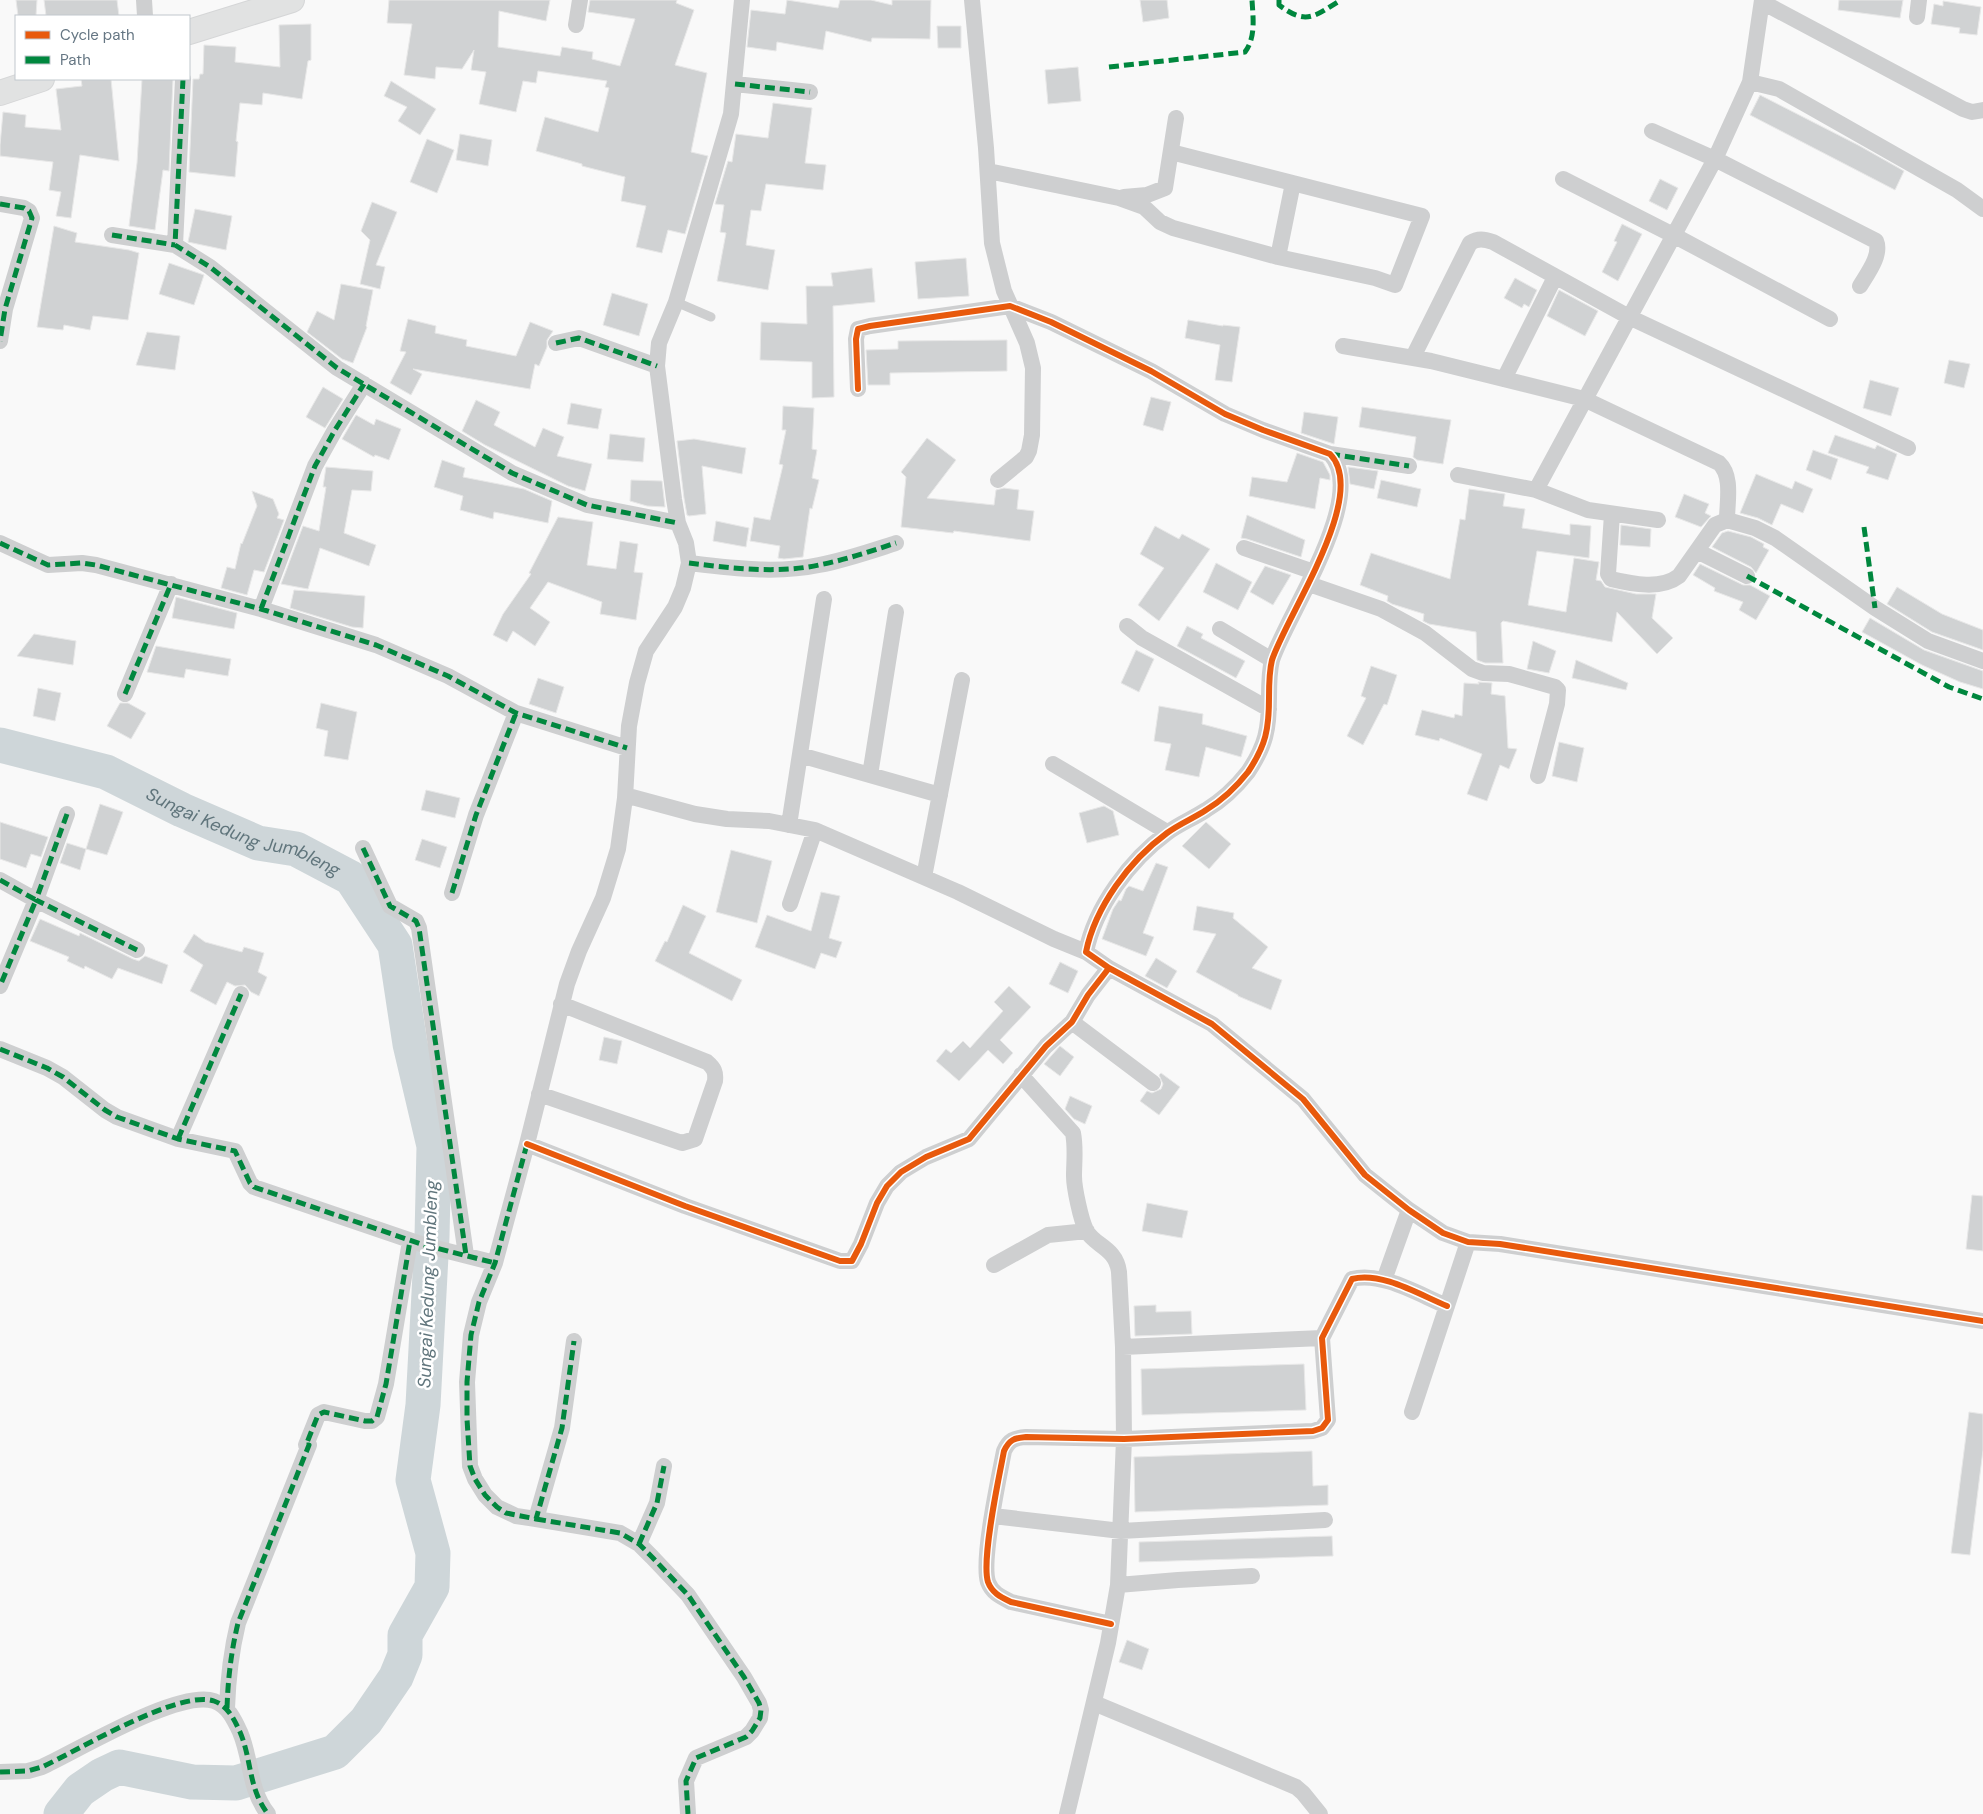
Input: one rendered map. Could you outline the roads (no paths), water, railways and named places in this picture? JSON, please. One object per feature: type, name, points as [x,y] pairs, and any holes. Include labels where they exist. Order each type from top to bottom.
[{"type":"street","points":[[144,0],[144,15]]},
{"type":"street","points":[[190,32],[292,0]]},
{"type":"street","points":[[576,25],[580,0]]},
{"type":"street","points":[[688,1814],[686,1781],[696,1758],[746,1737],[757,1725],[761,1710],[744,1677],[688,1595],[639,1544],[620,1534],[516,1516],[497,1507],[485,1495],[475,1479],[470,1466],[467,1382],[471,1335],[479,1302],[495,1263],[527,1144],[561,1004],[576,959],[603,898],[618,849],[625,798],[631,707],[643,660],[646,651],[675,607],[683,588],[689,563],[686,543],[678,523],[657,366],[659,344],[676,302],[731,114],[742,0]]},
{"type":"street","points":[[972,0],[988,171],[992,243],[1004,291],[1032,357],[1031,444],[1026,457],[998,480]]},
{"type":"street","points":[[1917,17],[1919,0]]},
{"type":"street","points":[[1536,490],[1715,159],[1753,71],[1762,1],[1963,109],[1972,112],[1983,110]]},
{"type":"street","points":[[1753,71],[1779,89],[1958,190],[1983,209]]},
{"type":"street","points":[[0,93],[39,80]]},
{"type":"street","points":[[175,245],[183,80]]},
{"type":"street","points":[[735,84],[810,92]]},
{"type":"street","points":[[1119,198],[1147,195],[1165,188],[1176,118]]},
{"type":"street","points":[[1652,132],[1715,159],[1876,241],[1878,245],[1874,262],[1860,286]]},
{"type":"street","points":[[988,171],[1119,198],[1144,207],[1160,222],[1173,228],[1278,257],[1375,278],[1395,285],[1422,216],[1171,152]]},
{"type":"street","points":[[1563,179],[1675,236],[1830,319]]},
{"type":"street","points":[[1278,257],[1293,183]]},
{"type":"street","points":[[0,204],[24,208],[29,211],[32,218],[5,309],[0,341]]},
{"type":"street","points":[[112,235],[175,245],[210,267],[337,368],[512,473],[587,505],[678,523]]},
{"type":"street","points":[[1413,357],[1470,243],[1481,239],[1493,242],[1629,317],[1908,448]]},
{"type":"street","points":[[1504,379],[1555,277]]},
{"type":"street","points":[[858,389],[856,339],[858,329],[1010,306],[1051,322],[1151,371],[1225,414],[1263,430],[1330,454],[1409,466]]},
{"type":"street","points":[[556,343],[579,338],[657,366]]},
{"type":"street","points":[[1344,346],[1413,357],[1584,399],[1720,463],[1725,468],[1727,477],[1727,520]]},
{"type":"street","points":[[261,609],[315,466],[364,384]]},
{"type":"street","points":[[1086,952],[1092,927],[1116,886],[1136,862],[1167,832],[1207,810],[1221,799],[1246,774],[1261,752],[1267,734],[1269,682],[1272,660],[1312,578],[1329,537],[1340,489],[1336,460],[1330,454]]},
{"type":"street","points":[[1458,475],[1536,490],[1582,508],[1658,520]]},
{"type":"street","points":[[1612,514],[1608,574],[1611,579],[1665,584],[1679,576],[1715,525],[1727,520],[1755,528],[1776,538],[1875,608],[1928,640],[1983,661]]},
{"type":"street","points":[[0,543],[48,565],[96,564],[261,609],[376,644],[448,676],[516,713],[627,748]]},
{"type":"street","points":[[689,563],[734,568],[819,566],[896,543]]},
{"type":"street","points":[[1244,548],[1381,609],[1425,633],[1472,669],[1483,673],[1509,674],[1555,687],[1558,690],[1558,704],[1538,776]]},
{"type":"street","points":[[1697,552],[1747,576]]},
{"type":"street","points":[[125,694],[171,584]]},
{"type":"street","points":[[789,825],[824,598]]},
{"type":"street","points":[[870,775],[896,612]]},
{"type":"street","points":[[1127,626],[1142,638],[1269,709]]},
{"type":"street","points":[[1220,629],[1272,660]]},
{"type":"street","points":[[924,877],[962,680]]},
{"type":"street","points":[[452,893],[476,815],[516,713]]},
{"type":"street","points":[[800,755],[940,795]]},
{"type":"street","points":[[1053,764],[1167,832]]},
{"type":"street","points":[[625,798],[632,797],[703,815],[727,819],[770,821],[815,830],[924,877],[1054,939],[1086,952],[1109,968],[1212,1024],[1303,1098],[1366,1174],[1409,1210],[1443,1233],[1468,1242],[1500,1244],[1983,1321]]},
{"type":"street","points":[[0,986],[36,900],[67,814]]},
{"type":"street","points":[[790,904],[815,830]]},
{"type":"street","points":[[363,848],[390,906],[416,921],[419,928],[462,1254]]},
{"type":"street","points":[[0,880],[137,950]]},
{"type":"street","points":[[527,1144],[685,1206],[840,1261],[849,1262],[852,1261],[861,1244],[877,1202],[887,1186],[901,1172],[926,1157],[968,1139],[1046,1046],[1072,1022],[1088,995],[1109,968]]},
{"type":"street","points":[[178,1139],[240,994]]},
{"type":"street","points":[[539,1094],[682,1143],[695,1138],[715,1081],[716,1074],[708,1062],[561,1004]]},
{"type":"street","points":[[1072,1022],[1153,1083]]},
{"type":"street","points":[[0,1048],[63,1077],[105,1110],[117,1117],[178,1139],[235,1151],[250,1183],[254,1187],[417,1243],[495,1263]]},
{"type":"street","points":[[1022,1075],[1073,1133],[1075,1142],[1075,1188],[1087,1231],[1108,1250],[1118,1264],[1123,1347],[1124,1440],[1118,1585],[1094,1703],[1067,1814]]},
{"type":"street","points":[[1384,1280],[1409,1210]]},
{"type":"street","points":[[994,1265],[1048,1235],[1087,1231]]},
{"type":"street","points":[[1412,1412],[1468,1242]]},
{"type":"street","points":[[268,1814],[258,1798],[240,1733],[227,1708],[231,1650],[238,1624],[309,1446],[306,1445],[318,1415],[324,1412],[368,1421],[377,1417],[417,1243]]},
{"type":"street","points":[[1111,1624],[1011,1602],[997,1595],[988,1583],[986,1566],[993,1516],[1004,1451],[1008,1443],[1014,1438],[1124,1440],[1312,1431],[1322,1428],[1328,1420],[1322,1338],[1352,1279],[1363,1276],[1384,1280],[1447,1306]]},
{"type":"street","points":[[1123,1347],[1322,1338]]},
{"type":"street","points":[[536,1519],[562,1428],[574,1341]]},
{"type":"street","points":[[639,1544],[657,1503],[664,1466]]},
{"type":"street","points":[[993,1516],[1121,1531],[1326,1520]]},
{"type":"street","points":[[1118,1585],[1252,1576]]},
{"type":"street","points":[[0,1772],[28,1771],[42,1767],[154,1712],[173,1705],[192,1700],[213,1701],[227,1708]]},
{"type":"street","points":[[1094,1703],[1296,1787],[1320,1814]]},
{"type":"lane","points":[[676,302],[711,317]]},
{"type":"waterway","name":"Sungai Kedung Jumbleng","points":[[0,745],[106,772],[182,810],[258,843],[296,849],[351,878],[395,945],[410,1044],[434,1146],[432,1237],[423,1405],[413,1480],[433,1553],[432,1587],[405,1635],[405,1655],[396,1677],[366,1721],[335,1752],[236,1783],[192,1782],[119,1767],[102,1775],[80,1790],[61,1814]]}]
